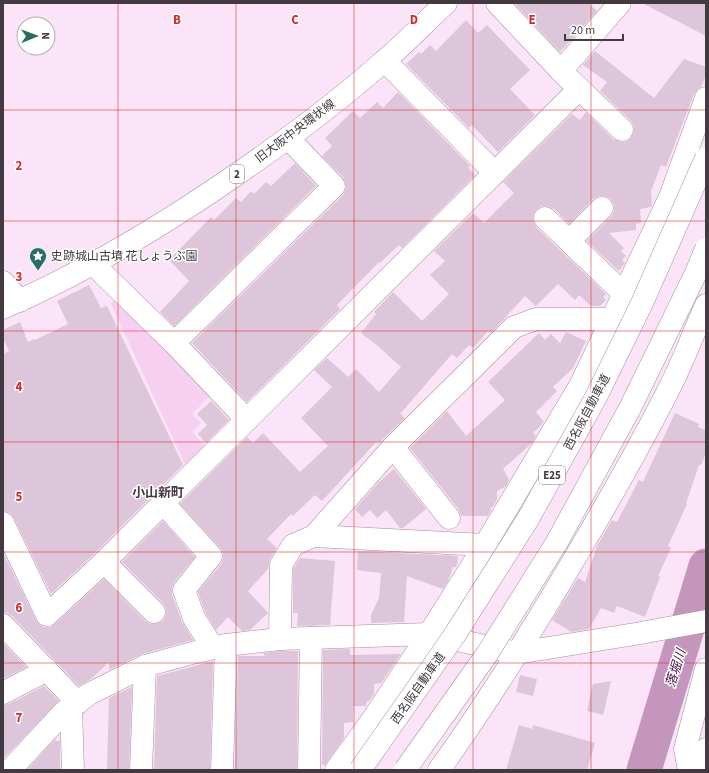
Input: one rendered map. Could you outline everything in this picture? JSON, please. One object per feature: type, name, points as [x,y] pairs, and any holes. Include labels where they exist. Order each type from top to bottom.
[{"type":"main road","name":"旧大阪中央環状線","points":[[12,305],[94,265],[192,206],[288,138],[385,61],[446,3]]},
{"type":"main road","points":[[497,3],[561,71],[622,130]]},
{"type":"main road","points":[[561,71],[616,4]]},
{"type":"main road","points":[[385,61],[495,173]]},
{"type":"main road","points":[[3,524],[47,615],[104,562],[579,89]]},
{"type":"main road","points":[[336,770],[370,723],[429,634],[485,545],[580,386],[670,197],[706,98]]},
{"type":"main road","points":[[174,343],[334,186],[288,138]]},
{"type":"main road","name":"西名阪自動車道","points":[[360,770],[454,636],[528,519],[596,397],[642,303],[706,158]]},
{"type":"main road","points":[[569,241],[602,208]]},
{"type":"main road","points":[[545,218],[624,294]]},
{"type":"main road","points":[[405,770],[487,654],[557,542],[630,408],[696,273],[706,249]]},
{"type":"main road","points":[[94,265],[174,343],[247,420]]},
{"type":"main road","points":[[3,282],[12,305]]},
{"type":"main road","points":[[439,770],[464,736],[517,653],[593,528],[672,384],[706,305]]},
{"type":"main road","points":[[280,639],[281,565],[293,545],[314,536],[393,446],[514,327],[536,318],[612,318]]},
{"type":"main road","points":[[393,446],[449,518]]},
{"type":"main road","points":[[163,503],[211,556],[184,590],[194,618],[220,647],[222,770]]},
{"type":"main road","points":[[314,536],[485,545]]},
{"type":"main road","points":[[104,562],[154,612]]},
{"type":"main road","points":[[10,770],[63,713],[89,694],[145,666],[220,647],[280,639],[429,634],[517,653],[635,634],[706,620]]},
{"type":"main road","points":[[3,625],[47,670],[74,705],[73,770]]},
{"type":"main road","points":[[309,770],[311,638]]},
{"type":"main road","points":[[141,770],[145,666]]},
{"type":"main road","points":[[689,770],[685,749],[706,669]]},
{"type":"main road","points":[[3,694],[47,670]]},
{"type":"main road","points":[[700,770],[706,749]]},
{"type":"shaded area","points":[[117,298],[211,395],[192,414],[201,423],[192,432],[209,450],[188,471],[111,304]]},
{"type":"building","points":[[514,3],[588,3],[597,11],[560,52]]},
{"type":"building","points":[[642,3],[706,3],[706,36]]},
{"type":"building","points":[[466,20],[478,33],[487,25],[530,70],[510,89],[535,115],[498,152],[472,125],[469,128],[406,64],[419,52],[421,54],[430,45],[436,51]]},
{"type":"building","points":[[595,51],[654,98],[684,59],[706,67],[706,75],[701,87],[694,94],[666,167],[661,165],[651,191],[651,207],[640,209],[641,223],[636,224],[636,230],[609,233],[624,248],[621,251],[626,256],[622,260],[625,263],[619,271],[587,241],[611,217],[614,212],[614,205],[611,199],[605,196],[599,196],[593,199],[569,224],[554,209],[548,206],[541,206],[533,215],[533,221],[536,227],[606,294],[603,297],[606,300],[600,306],[591,306],[579,295],[575,300],[558,284],[536,306],[525,296],[491,333],[488,331],[473,348],[469,345],[457,358],[452,354],[400,414],[405,418],[379,443],[377,441],[322,501],[315,495],[293,516],[291,514],[267,539],[277,548],[270,559],[268,569],[248,591],[268,613],[250,630],[242,631],[228,617],[216,630],[205,612],[198,592],[221,564],[223,552],[180,504],[247,437],[253,443],[263,433],[300,472],[328,446],[301,418],[332,387],[314,370],[327,358],[348,377],[356,369],[379,392],[401,367],[361,333],[376,314],[374,312],[393,292],[422,321],[449,294],[430,275],[445,261],[434,251],[473,213],[484,223],[514,193],[503,182],[572,114],[580,120],[586,112],[613,139],[619,142],[625,142],[631,138],[634,133],[634,127],[631,121],[600,91],[607,82],[583,65]]},
{"type":"building","points":[[398,92],[470,166],[468,168],[475,175],[402,248],[399,245],[380,263],[379,262],[337,305],[340,309],[247,402],[192,343],[343,195],[346,189],[346,183],[343,177],[322,156],[332,146],[325,138],[353,111],[360,118],[377,102],[383,108]]},
{"type":"building","points":[[295,163],[316,186],[174,326],[160,312],[189,281],[169,260],[211,217],[214,220],[236,198],[241,202],[251,191],[254,194],[266,182],[271,186]]},
{"type":"building","points":[[89,285],[101,308],[107,306],[183,465],[95,553],[51,594],[14,518],[10,513],[3,511],[3,354],[9,351],[3,338],[3,330],[20,322],[28,342],[68,324],[57,301]]},
{"type":"building","points":[[566,332],[586,341],[573,368],[553,387],[557,391],[536,412],[544,422],[533,433],[536,436],[532,443],[503,469],[509,480],[506,486],[497,491],[497,500],[493,507],[491,507],[488,516],[461,516],[459,510],[410,448],[447,411],[466,436],[505,400],[488,382],[539,333],[545,340],[551,334],[560,343]]},
{"type":"building","points":[[211,401],[229,420],[206,443],[198,434],[207,425],[197,414]]},
{"type":"building","points":[[675,413],[699,424],[698,427],[706,430],[706,453],[701,465],[699,465],[686,503],[687,504],[668,546],[671,548],[658,576],[660,577],[645,617],[617,606],[614,613],[601,608],[589,629],[571,632],[552,620],[578,578],[585,582],[597,546],[612,520],[617,522],[639,480],[643,482]]},
{"type":"building","points":[[394,469],[426,509],[403,528],[400,528],[386,510],[377,518],[370,510],[362,517],[355,509],[378,483]]},
{"type":"building","points":[[163,521],[195,557],[174,582],[172,588],[172,594],[182,622],[193,640],[142,654],[109,670],[109,662],[91,679],[79,686],[12,616],[7,613],[3,613],[3,552],[36,620],[44,627],[50,627],[55,624],[104,579],[145,621],[150,624],[157,624],[163,621],[166,615],[166,608],[163,603],[122,562]]},
{"type":"building","points":[[358,551],[458,556],[457,565],[456,567],[453,567],[448,581],[443,589],[407,576],[404,622],[371,623],[371,615],[379,598],[381,573],[357,570]]},
{"type":"building","points":[[300,558],[335,561],[330,625],[297,626],[298,613],[293,613],[293,569]]},
{"type":"building","points":[[3,643],[26,667],[3,679]]},
{"type":"building","points":[[350,649],[350,655],[401,654],[381,683],[374,684],[374,694],[369,701],[367,701],[366,706],[353,706],[353,722],[344,723],[344,738],[325,765],[322,765],[323,650]]},
{"type":"building","points":[[298,651],[297,770],[235,770],[238,656],[265,656],[263,653]]},
{"type":"building","points":[[213,661],[210,770],[154,770],[157,676]]},
{"type":"building","points":[[520,675],[537,679],[533,696],[516,692]]},
{"type":"building","points":[[611,681],[603,715],[587,711],[593,684]]},
{"type":"building","points":[[44,686],[59,701],[3,759],[3,705],[9,704]]},
{"type":"building","points":[[132,687],[129,770],[107,770],[109,698]]},
{"type":"building","points":[[519,725],[532,729],[533,725],[595,743],[587,770],[506,770]]},
{"type":"building","points":[[55,739],[56,741],[60,741],[60,770],[27,770]]},
{"type":"waterway","name":"落堀川","points":[[644,770],[706,566]]},
{"type":"place","name":"史跡城山古墳 花しょうぶ園","points":[[38,271]]},
{"type":"district","name":"小山新町","points":[[158,492]]}]
